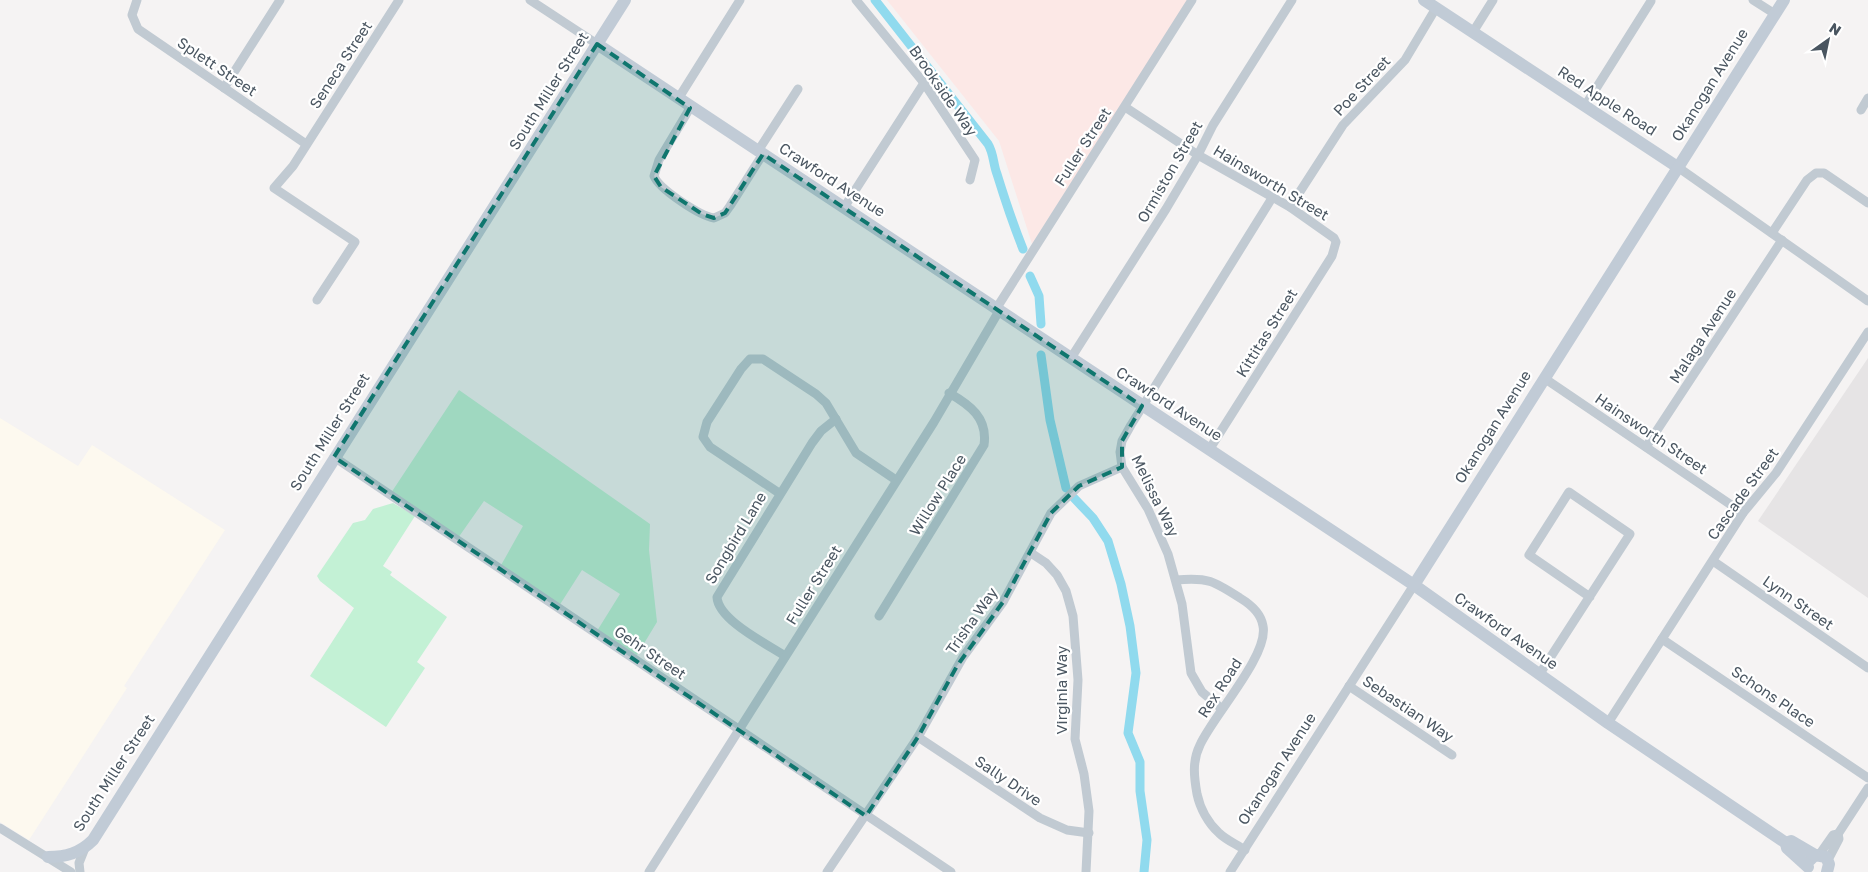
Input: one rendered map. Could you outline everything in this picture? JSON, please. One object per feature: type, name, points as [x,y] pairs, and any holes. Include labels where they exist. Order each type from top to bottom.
[{"type":"street","name":"Splett Street","points":[[137,0],[132,15],[138,29],[306,144]]},
{"type":"street","points":[[224,88],[280,0]]},
{"type":"street","name":"Seneca Street","points":[[317,300],[355,242],[274,188],[293,166],[399,0]]},
{"type":"street","name":"Crawford Avenue","points":[[530,0],[690,108],[845,206],[997,310],[1414,585],[1608,723],[1786,842],[1791,841],[1826,863]]},
{"type":"street","name":"South Miller Street","points":[[48,857],[62,857],[85,848],[93,840],[625,0]]},
{"type":"street","points":[[678,99],[740,0]]},
{"type":"street","name":"Brookside Way","points":[[856,0],[924,83],[975,160],[970,180]]},
{"type":"street","name":"Fuller Street","points":[[649,872],[934,422],[997,310],[1192,0]]},
{"type":"street","name":"Ormiston Street","points":[[1071,358],[1198,155],[1213,125],[1292,0]]},
{"type":"street","name":"Red Apple Road","points":[[1424,0],[1679,168],[1868,301]]},
{"type":"street","points":[[1473,32],[1494,0]]},
{"type":"street","points":[[1753,0],[1774,14]]},
{"type":"street","name":"Okanogan Avenue","points":[[1230,872],[1784,0]]},
{"type":"street","points":[[1584,106],[1651,1]]},
{"type":"street","name":"Poe Street","points":[[1290,207],[1343,124],[1404,60],[1436,8]]},
{"type":"street","points":[[845,206],[924,83]]},
{"type":"street","points":[[690,108],[659,160],[654,176],[661,187],[702,214],[714,218],[725,213],[798,89]]},
{"type":"street","points":[[1861,110],[1868,98]]},
{"type":"street","name":"Hainsworth Street","points":[[1125,107],[1198,155],[1290,207],[1327,233]]},
{"type":"street","points":[[1772,233],[1808,180],[1816,173],[1824,173],[1868,203]]},
{"type":"street","points":[[1142,406],[1272,198]]},
{"type":"street","name":"Kittitas Street","points":[[1209,450],[1332,256],[1336,242],[1327,233]]},
{"type":"street","name":"Malaga Avenue","points":[[1646,447],[1782,240]]},
{"type":"street","name":"Cascade Street","points":[[1608,723],[1743,513],[1776,474],[1868,332]]},
{"type":"street","points":[[779,493],[710,447],[703,437],[707,422],[740,369],[750,359],[762,359],[822,398],[856,453],[896,480]]},
{"type":"street","name":"Hainsworth Street","points":[[1544,378],[1743,513]]},
{"type":"street","name":"Willow Place","points":[[879,616],[984,445],[985,433],[977,414],[949,393]]},
{"type":"street","name":"Melissa Way","points":[[1142,406],[1122,441],[1120,452],[1122,467],[1157,527],[1176,580],[1187,632],[1191,673],[1202,692],[1222,709]]},
{"type":"street","name":"Songbird Lane","points":[[785,656],[727,618],[718,607],[716,597],[779,493],[817,436],[836,420]]},
{"type":"street","name":"Gehr Street","points":[[334,457],[951,872]]},
{"type":"street","name":"Trisha Way","points":[[827,872],[918,738],[957,666],[988,625],[1030,553],[1042,525],[1058,504],[1079,486],[1122,467]]},
{"type":"street","points":[[1539,674],[1590,597],[1630,534],[1569,492],[1529,555],[1590,597]]},
{"type":"street","name":"Virginia Way","points":[[1030,553],[1046,563],[1057,574],[1066,591],[1073,616],[1078,680],[1074,739],[1086,787],[1089,833],[1086,872]]},
{"type":"street","name":"Lynn Street","points":[[1713,561],[1868,668]]},
{"type":"street","name":"Rex Road","points":[[1176,580],[1202,578],[1220,584],[1248,603],[1261,619],[1264,636],[1262,645],[1199,746],[1193,774],[1198,798],[1206,818],[1220,834],[1245,850]]},
{"type":"street","name":"Schons Place","points":[[1662,639],[1868,778]]},
{"type":"street","name":"Sebastian Way","points":[[1349,686],[1452,755]]},
{"type":"street","name":"Sally Drive","points":[[918,738],[1040,818],[1067,830],[1089,833]]},
{"type":"street","points":[[1809,870],[1810,860],[1826,863],[1833,835],[1838,834],[1868,788]]},
{"type":"street","points":[[0,828],[70,872]]},
{"type":"street","name":"Crawford Avenue","points":[[1786,842],[1787,848],[1809,870]]},
{"type":"street","points":[[80,872],[79,863],[85,848]]},
{"type":"highlighted area","points":[[597,44],[690,108],[654,176],[661,187],[702,214],[714,218],[725,213],[763,154],[1142,406],[1122,441],[1122,467],[1079,486],[1051,513],[1003,602],[957,666],[918,737],[866,816],[334,457]]},
{"type":"shaded area","points":[[887,0],[1188,0],[1032,244],[999,141]]},
{"type":"shaded area","points":[[1868,358],[1868,598],[1758,521]]},
{"type":"shaded area","points":[[0,418],[78,466],[92,445],[225,530],[124,686],[127,688],[29,840],[0,822]]},
{"type":"green space","points":[[459,390],[650,524],[649,550],[657,622],[637,655],[597,631],[620,594],[582,570],[559,606],[500,567],[523,526],[484,501],[458,538],[391,493]]},
{"type":"green space","points":[[393,503],[415,516],[383,566],[392,572],[390,575],[447,617],[417,662],[425,668],[386,727],[310,676],[354,608],[320,581],[317,576],[353,523],[365,520],[373,509]]},
{"type":"waterway","points":[[875,0],[988,144],[1006,203],[1023,249]]},
{"type":"waterway","points":[[1030,276],[1039,296],[1041,324]]},
{"type":"waterway","points":[[1041,355],[1050,420],[1066,488]]},
{"type":"waterway","points":[[1074,498],[1093,518],[1108,541],[1121,584],[1130,626],[1136,673],[1128,733],[1140,762],[1140,791],[1147,840],[1144,872]]}]
